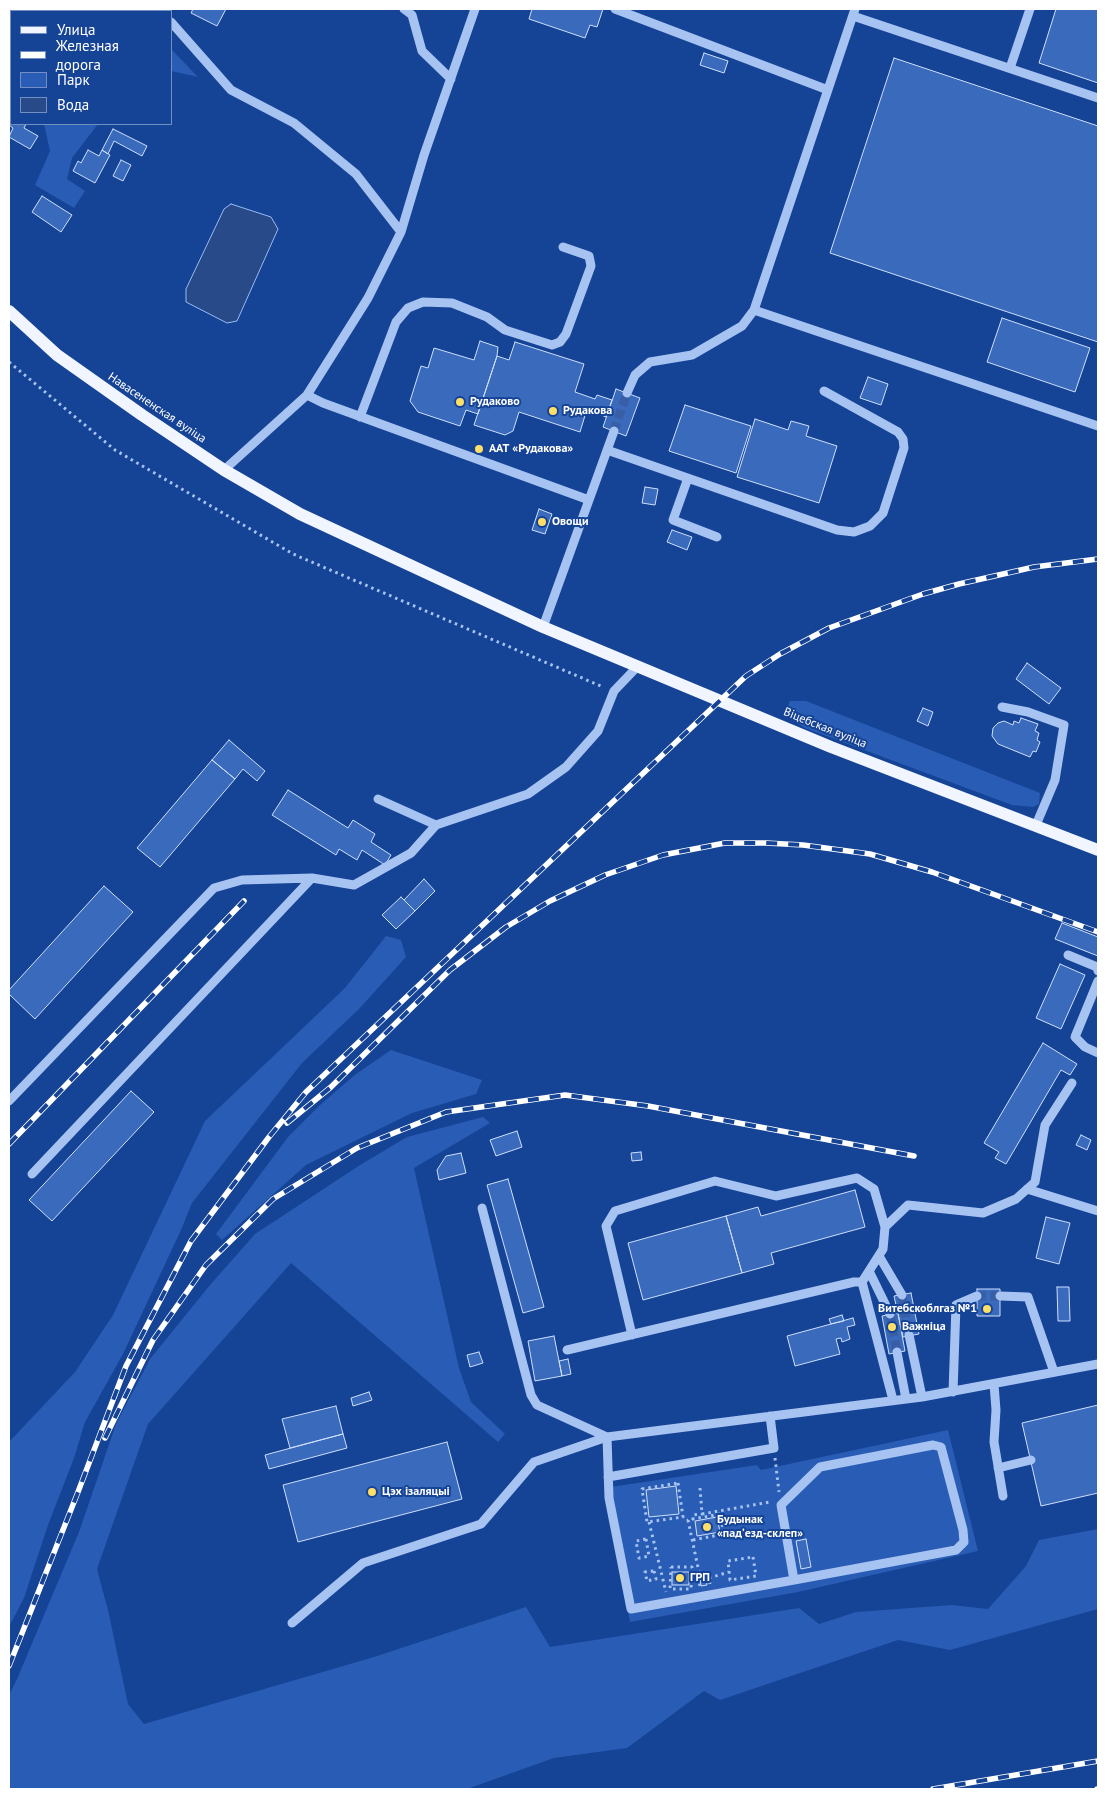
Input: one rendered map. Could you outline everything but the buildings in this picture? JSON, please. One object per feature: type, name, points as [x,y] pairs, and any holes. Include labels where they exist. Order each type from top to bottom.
[{"type":"main road","name":"Навасененская вуліца","points":[[9,311],[57,355],[224,470],[300,514],[543,627]]},
{"type":"main road","name":"Віцебская вуліца","points":[[543,627],[831,747],[1098,850]]},
{"type":"lane","points":[[404,9],[412,15],[422,51],[450,79]]},
{"type":"lane","points":[[224,470],[307,395],[368,298],[401,232],[424,155],[475,9]]},
{"type":"lane","points":[[615,9],[828,90]]},
{"type":"lane","points":[[1010,68],[1030,9]]},
{"type":"lane","points":[[627,393],[635,375],[650,362],[692,355],[742,326],[754,310],[854,12],[1098,98]]},
{"type":"lane","points":[[172,23],[231,90],[294,123],[356,174],[401,232]]},
{"type":"lane","points":[[360,417],[396,322],[408,308],[423,302],[452,303],[487,317],[505,330],[552,345],[560,342],[566,334],[591,266],[588,256],[563,247]]},
{"type":"lane","points":[[754,310],[1098,426]]},
{"type":"lane","points":[[607,450],[837,530],[854,532],[870,526],[883,513],[904,448],[903,439],[898,432],[824,391]]},
{"type":"lane","points":[[307,395],[360,417],[589,500]]},
{"type":"lane","points":[[543,627],[614,431]]},
{"type":"lane","points":[[688,478],[673,520],[717,537]]},
{"type":"lane","points":[[9,1101],[214,888],[242,880],[312,878],[354,884],[411,853],[436,825],[528,794],[566,767],[598,731],[614,692],[637,667]]},
{"type":"lane","points":[[1002,707],[1028,712],[1064,725],[1055,780],[1036,825]]},
{"type":"lane","points":[[378,799],[436,825]]},
{"type":"lane","points":[[32,1174],[312,878]]},
{"type":"lane","points":[[1068,955],[1097,967],[1098,971]]},
{"type":"lane","points":[[1098,981],[1075,1037],[1086,1047],[1098,1053]]},
{"type":"lane","points":[[885,1227],[908,1205],[983,1213],[1016,1199],[1035,1182],[1045,1125],[1072,1083]]},
{"type":"lane","points":[[632,1335],[606,1226],[615,1211],[715,1181],[776,1196],[857,1178],[874,1189],[885,1227],[883,1249],[862,1282],[893,1400]]},
{"type":"lane","points":[[1028,1189],[1098,1211]]},
{"type":"lane","points":[[482,1208],[531,1395],[537,1405],[607,1437]]},
{"type":"lane","points":[[879,1256],[902,1294]]},
{"type":"lane","points":[[870,1270],[890,1314]]},
{"type":"lane","points":[[567,1350],[854,1282],[862,1282]]},
{"type":"lane","points":[[953,1392],[956,1305],[977,1296]]},
{"type":"lane","points":[[1000,1296],[1028,1298],[1054,1372]]},
{"type":"lane","points":[[909,1336],[922,1397]]},
{"type":"lane","points":[[897,1352],[906,1399]]},
{"type":"lane","points":[[292,1623],[363,1563],[481,1524],[534,1462],[607,1437],[922,1397],[1098,1364]]},
{"type":"lane","points":[[994,1384],[996,1410],[994,1442],[1002,1496]]},
{"type":"lane","points":[[608,1478],[774,1448],[770,1416]]},
{"type":"lane","points":[[607,1437],[609,1498],[631,1609],[668,1603],[794,1580],[956,1550],[964,1542],[963,1530],[941,1447],[933,1445],[820,1467],[781,1502],[794,1580]]},
{"type":"lane","points":[[998,1468],[1030,1460]]},
{"type":"path","points":[[9,362],[115,450],[293,554],[614,692]]},
{"type":"path","points":[[693,1520],[692,1515],[781,1502],[774,1448]]},
{"type":"path","points":[[668,1603],[649,1522],[647,1522],[642,1489],[678,1484],[683,1517]]},
{"type":"path","points":[[700,1488],[702,1514]]},
{"type":"path","points":[[649,1522],[683,1517],[693,1520],[720,1514],[724,1534],[693,1540]]},
{"type":"path","points":[[688,1520],[700,1576]]},
{"type":"path","points":[[646,1539],[647,1548],[649,1556],[639,1558],[636,1541],[646,1539]]},
{"type":"path","points":[[647,1548],[655,1546]]},
{"type":"path","points":[[753,1557],[756,1576],[730,1580],[729,1572],[728,1561],[753,1557]]},
{"type":"path","points":[[671,1567],[692,1567],[691,1589],[670,1589],[670,1584],[671,1567]]},
{"type":"path","points":[[709,1578],[729,1572]]},
{"type":"path","points":[[655,1575],[661,1574]]},
{"type":"path","points":[[664,1585],[670,1584]]},
{"type":"green space","points":[[50,9],[138,10],[50,10]]},
{"type":"green space","points":[[172,50],[198,77],[172,71]]},
{"type":"green space","points":[[44,125],[97,125],[72,158],[67,179],[85,191],[74,208],[35,185],[50,151]]},
{"type":"green space","points":[[790,701],[806,701],[1040,793],[1039,804],[1033,807],[1012,805],[805,728],[791,720],[786,709]]},
{"type":"green space","points":[[386,936],[401,940],[406,957],[359,1009],[302,1063],[192,1203],[123,1354],[85,1422],[24,1598],[9,1627],[9,1442],[75,1372],[113,1315],[205,1121],[345,988]]},
{"type":"green space","points":[[391,1050],[482,1080],[476,1094],[412,1113],[306,1165],[222,1240],[216,1234],[288,1137],[320,1105],[356,1074]]},
{"type":"green space","points":[[483,1117],[490,1123],[414,1168],[459,1368],[471,1402],[505,1434],[498,1442],[291,1263],[148,1424],[97,1569],[108,1610],[128,1704],[144,1724],[374,1657],[526,1607],[550,1647],[799,1608],[819,1624],[856,1612],[952,1605],[988,1609],[1026,1566],[1039,1540],[1098,1529],[1098,1609],[950,1650],[898,1640],[720,1700],[704,1691],[627,1748],[554,1758],[467,1789],[9,1789],[9,1695],[79,1532],[116,1424],[150,1359],[210,1285],[255,1234],[360,1165],[407,1137]]},
{"type":"green space","points":[[948,1430],[978,1551],[798,1592],[630,1622],[604,1488],[757,1465],[761,1470]]},
{"type":"water","points":[[231,204],[271,217],[278,229],[237,321],[227,323],[186,302],[186,289],[224,209]]},
{"type":"tunnel","points":[[614,431],[627,393]]},
{"type":"tunnel","points":[[902,1295],[909,1335]]},
{"type":"tunnel","points":[[977,1296],[1000,1296]]},
{"type":"tunnel","points":[[890,1314],[897,1352]]},
{"type":"railway","points":[[9,1666],[126,1366],[191,1241],[269,1137],[306,1092],[746,676],[780,654],[829,628],[923,594],[1034,567],[1098,559]]},
{"type":"railway","points":[[287,1123],[331,1087],[450,970],[506,927],[550,901],[605,875],[663,855],[725,843],[803,845],[870,854],[932,872],[1098,932]]},
{"type":"railway","points":[[9,1144],[244,901]]},
{"type":"railway","points":[[105,1438],[153,1340],[206,1265],[273,1199],[357,1148],[446,1112],[565,1095],[648,1106],[914,1156]]},
{"type":"railway","points":[[933,1789],[1098,1761]]},
{"type":"place","name":"Рудаково","points":[[460,402]]},
{"type":"place","name":"Рудакова","points":[[553,411]]},
{"type":"place","name":"ААТ «Рудакова»","points":[[479,449]]},
{"type":"place","name":"Овощи","points":[[542,522]]},
{"type":"place","name":"Витебскоблгаз №1","points":[[987,1309]]},
{"type":"place","name":"Важніца","points":[[892,1327]]},
{"type":"place","name":"Цэх ізаляцыі","points":[[372,1492]]},
{"type":"place","name":"Будынак «падʼезд-склеп»","points":[[707,1527]]},
{"type":"place","name":"ГРП","points":[[680,1578]]}]
